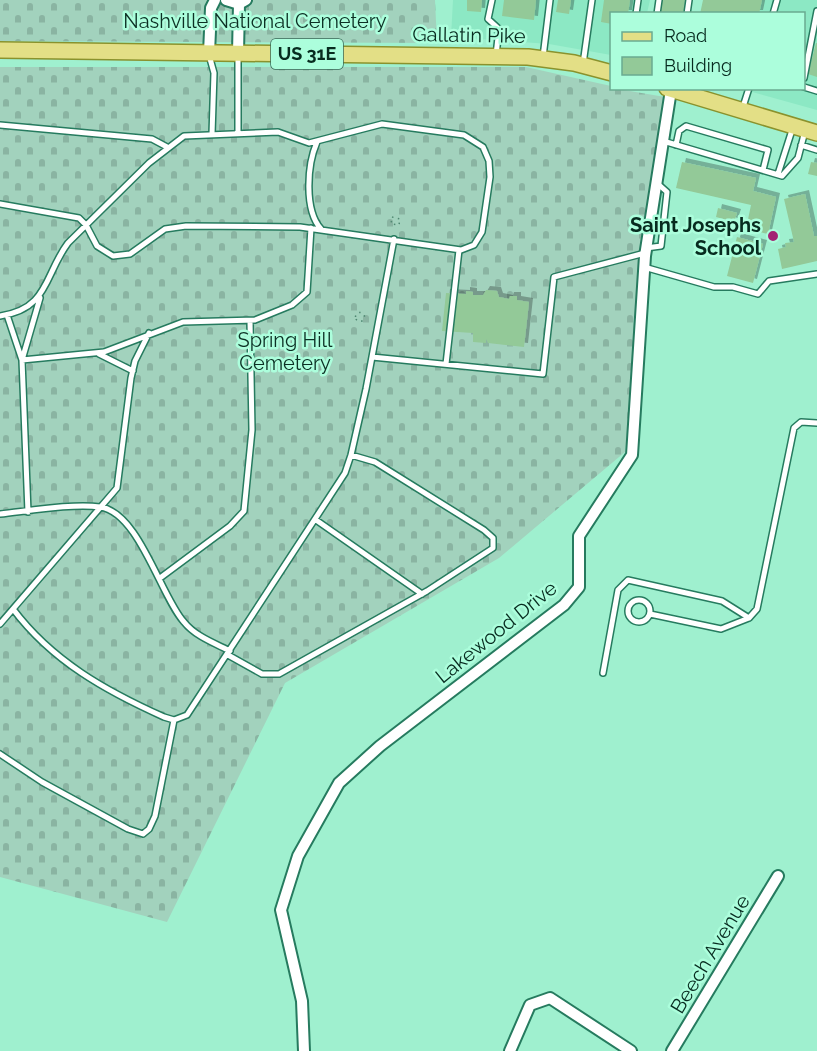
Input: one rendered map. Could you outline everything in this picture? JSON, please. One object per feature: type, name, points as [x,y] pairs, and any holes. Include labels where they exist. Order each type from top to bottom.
[{"type":"main road","name":"Gallatin Pike","points":[[0,50],[496,56],[542,59],[583,65],[610,72]]},
{"type":"main road","points":[[677,90],[699,93],[742,110],[805,129]]},
{"type":"street","points":[[209,53],[211,8],[215,0]]},
{"type":"street","points":[[226,0],[243,2],[238,53]]},
{"type":"street","name":"Lakewood Drive","points":[[304,1051],[302,1001],[281,910],[298,856],[339,783],[380,746],[564,605],[579,587],[579,536],[632,455],[644,267],[670,90]]},
{"type":"street","name":"Beech Avenue","points":[[672,1051],[778,876]]},
{"type":"street","points":[[510,1051],[530,1005],[550,998],[631,1051]]},
{"type":"lane","points":[[492,0],[488,19],[499,29],[496,56]]},
{"type":"lane","points":[[542,59],[550,0]]},
{"type":"lane","points":[[583,65],[592,0]]},
{"type":"lane","points":[[805,73],[817,11]]},
{"type":"lane","points":[[209,53],[214,73],[212,134]]},
{"type":"lane","points":[[238,53],[238,132]]},
{"type":"lane","points":[[742,110],[748,90]]},
{"type":"lane","points":[[0,204],[75,217],[86,225],[103,252],[122,256],[136,250],[156,233],[175,226],[311,228],[459,250],[474,245],[482,232],[490,169],[487,154],[478,142],[453,133],[382,124],[317,142],[301,141],[278,132],[184,136],[167,147],[86,225],[63,250],[41,295],[22,360]]},
{"type":"lane","points":[[0,125],[152,139],[167,147]]},
{"type":"lane","points":[[676,145],[680,131],[686,126],[768,150],[763,170]]},
{"type":"lane","points":[[663,141],[782,176],[798,158],[805,129]]},
{"type":"lane","points":[[778,174],[805,129]]},
{"type":"lane","points":[[317,142],[311,157],[310,208],[313,219],[321,229]]},
{"type":"lane","points":[[801,145],[817,150]]},
{"type":"lane","points":[[22,360],[98,353],[183,322],[250,321],[292,305],[307,292],[310,280],[311,228]]},
{"type":"lane","points":[[13,609],[30,631],[63,661],[126,699],[174,720],[187,715],[338,487],[351,455],[394,239]]},
{"type":"lane","points":[[446,364],[459,250]]},
{"type":"lane","points":[[372,357],[543,374],[554,278],[646,250]]},
{"type":"lane","points":[[644,267],[714,287],[734,287],[758,294],[769,281],[817,274]]},
{"type":"lane","points":[[0,316],[22,310],[41,295]]},
{"type":"lane","points":[[7,315],[22,360],[28,512]]},
{"type":"lane","points":[[160,578],[230,526],[244,511],[252,430],[250,321]]},
{"type":"lane","points":[[0,624],[117,488],[133,370],[149,333]]},
{"type":"lane","points":[[98,353],[133,370]]},
{"type":"lane","points":[[650,614],[722,629],[749,618],[757,609],[794,428],[801,422],[817,423]]},
{"type":"lane","points":[[0,514],[102,507],[114,511],[123,520],[160,578],[183,622],[262,674],[279,674],[422,594],[491,551],[494,545],[493,538],[484,530],[375,462],[351,455]]},
{"type":"lane","points":[[316,520],[422,594]]},
{"type":"lane","points":[[603,673],[618,590],[628,580],[722,601],[749,618]]},
{"type":"lane","points":[[639,600],[649,606],[650,614],[646,620],[636,622],[630,618],[628,608],[632,602],[639,600]]},
{"type":"lane","points":[[615,608],[628,608]]},
{"type":"lane","points":[[0,753],[51,788],[128,829],[143,834],[149,829],[155,816],[174,720]]},
{"type":"shaded area","points":[[453,0],[650,0],[647,12],[610,12],[610,55],[549,44],[451,37]]},
{"type":"shaded area","points":[[726,0],[817,0],[817,110],[745,90],[805,90],[805,12],[723,12]]},
{"type":"green space","name":"Nashville National Cemetery","points":[[0,0],[435,0],[437,43],[0,41]]},
{"type":"green space","name":"Spring Hill Cemetery","points":[[0,67],[526,67],[610,86],[610,90],[665,97],[625,452],[499,558],[285,683],[167,922],[0,877]]},
{"type":"building","points":[[467,0],[482,0],[481,12],[467,11]]},
{"type":"building","points":[[504,0],[536,0],[534,20],[502,16]]},
{"type":"building","points":[[558,0],[571,0],[569,14],[556,12]]},
{"type":"building","points":[[604,0],[630,0],[628,12],[610,12],[610,24],[601,22]]},
{"type":"building","points":[[662,0],[685,0],[683,12],[660,12]]},
{"type":"building","points":[[703,0],[762,0],[759,12],[700,12]]},
{"type":"building","points":[[817,43],[817,77],[808,74]]},
{"type":"building","points":[[682,162],[756,178],[753,191],[776,197],[768,234],[746,229],[751,205],[676,188]]},
{"type":"building","points":[[811,162],[817,163],[817,176],[808,174]]},
{"type":"building","points":[[805,194],[814,236],[817,236],[817,261],[782,269],[778,249],[786,247],[785,243],[794,242],[784,199]]},
{"type":"building","points":[[718,208],[737,213],[734,222],[716,217]]},
{"type":"building","points":[[737,237],[763,244],[753,283],[727,276]]},
{"type":"building","points":[[486,290],[497,291],[499,297],[509,299],[510,296],[517,296],[517,300],[529,302],[524,347],[488,343],[486,339],[486,343],[473,342],[473,333],[442,331],[446,293],[466,294],[466,291],[473,292],[473,295],[483,295]]},
{"type":"place","name":"Saint Josephs School","points":[[773,236]]}]
